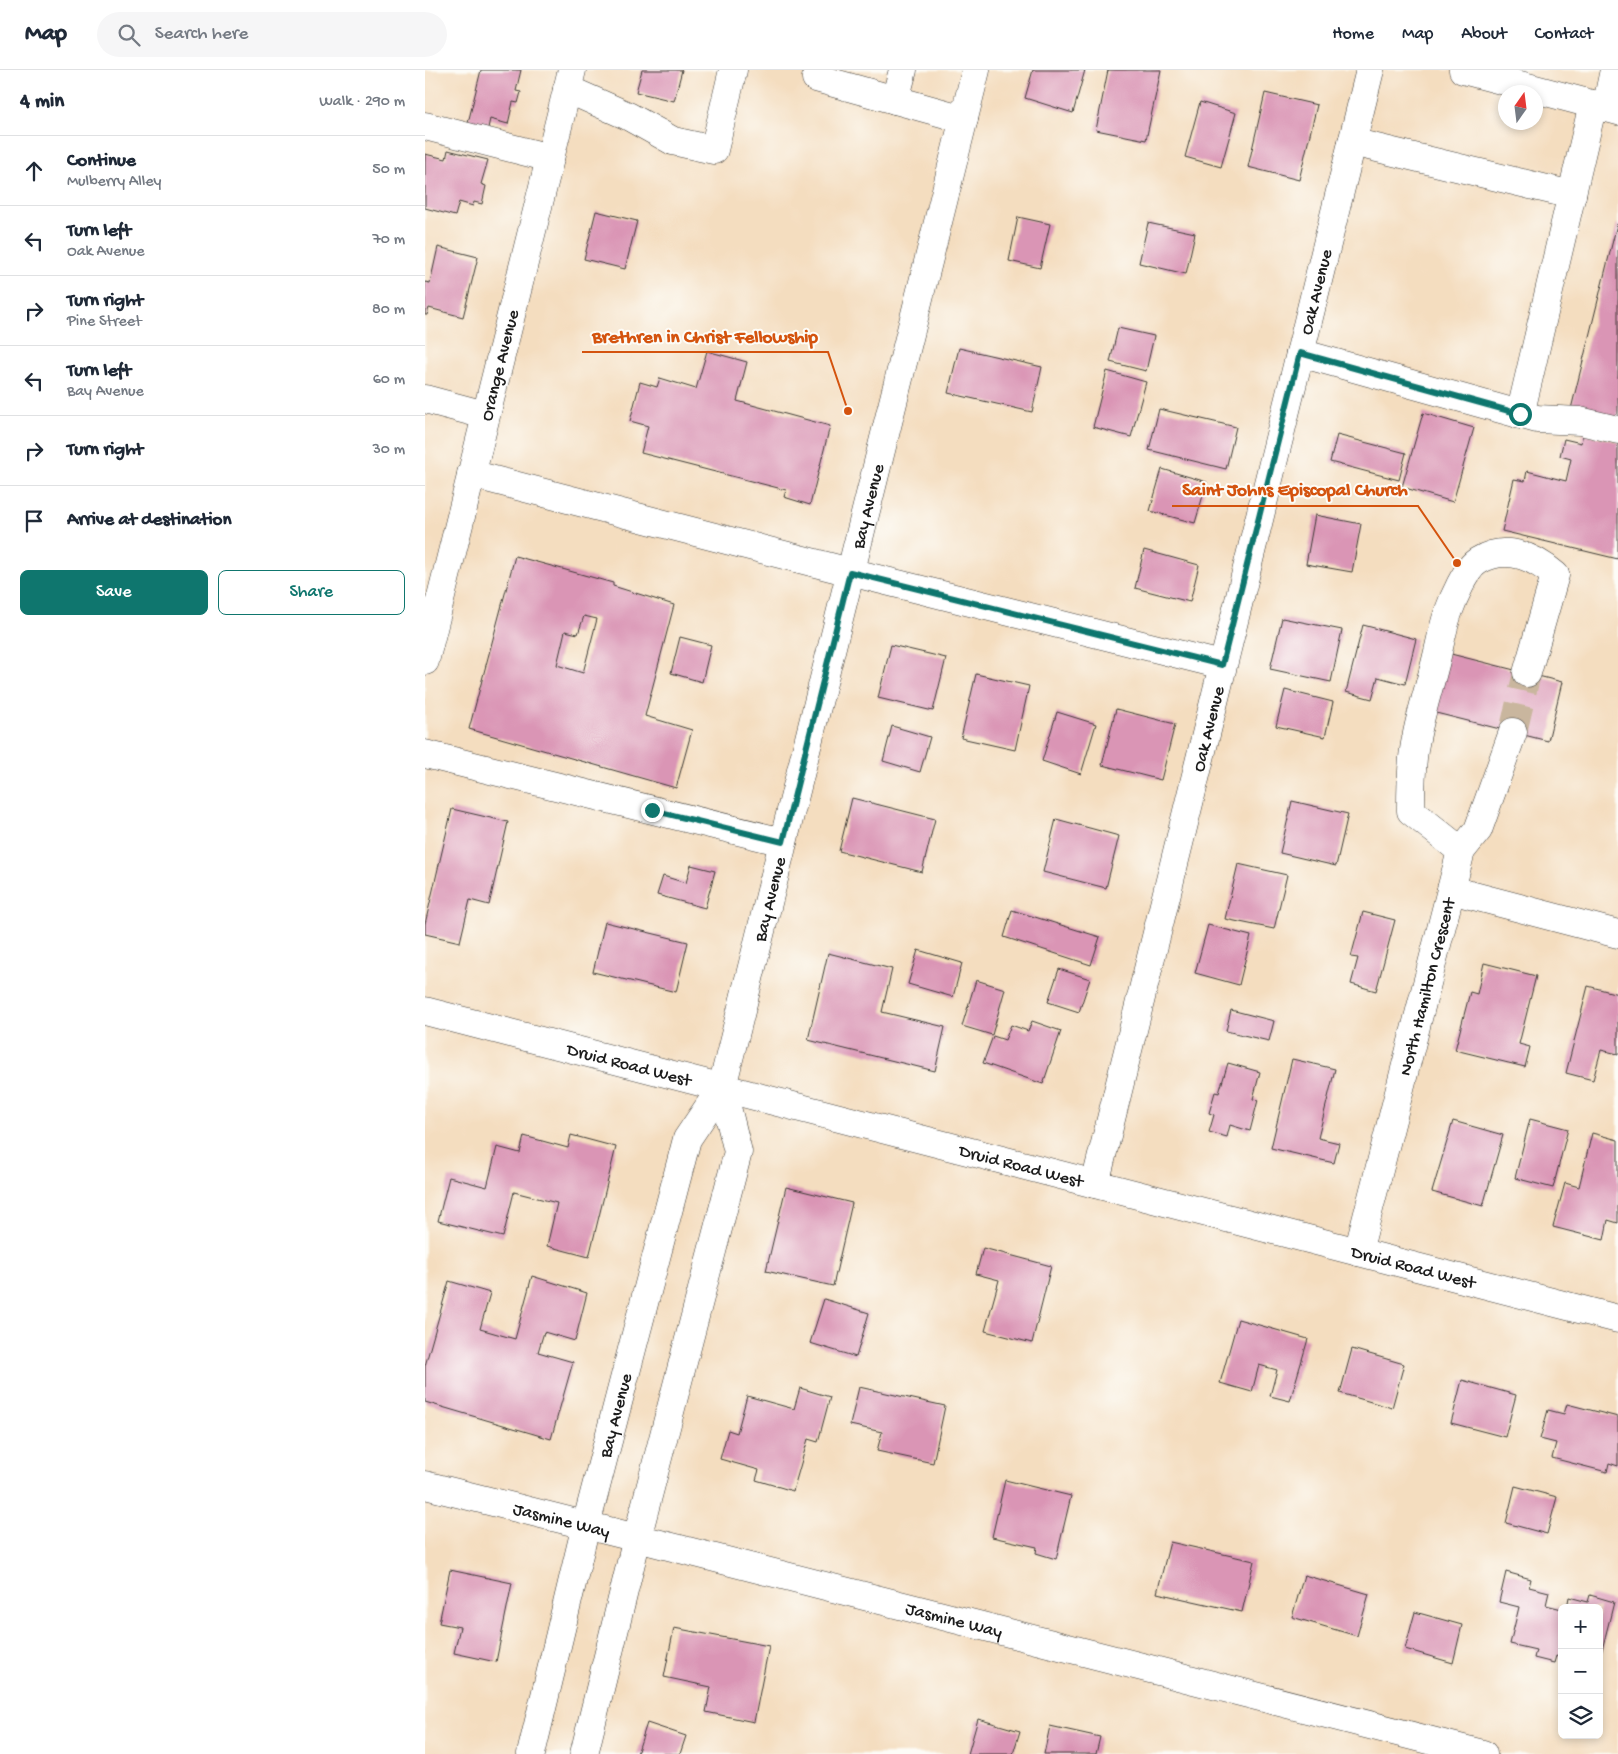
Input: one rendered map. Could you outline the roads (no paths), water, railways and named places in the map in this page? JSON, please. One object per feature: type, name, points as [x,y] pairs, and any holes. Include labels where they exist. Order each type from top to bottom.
[{"type":"street","points":[[570,80],[673,141],[714,150],[733,70]]},
{"type":"street","points":[[818,70],[816,78],[964,119]]},
{"type":"street","points":[[895,100],[903,70]]},
{"type":"street","name":"Bay Avenue","points":[[531,1754],[586,1525],[687,1140],[722,1087],[977,70]]},
{"type":"street","name":"Oak Avenue","points":[[1095,1184],[1370,70]]},
{"type":"street","points":[[1463,70],[1606,108]]},
{"type":"street","points":[[1520,414],[1572,195],[1606,108],[1614,70]]},
{"type":"street","name":"Orange Avenue","points":[[425,661],[570,80]]},
{"type":"street","points":[[425,126],[550,158]]},
{"type":"street","points":[[1352,142],[1572,195]]},
{"type":"street","points":[[1300,353],[1537,419],[1580,421],[1618,430]]},
{"type":"street","points":[[425,399],[485,415]]},
{"type":"street","points":[[471,474],[850,572],[1222,665]]},
{"type":"street","points":[[1461,852],[1411,811],[1414,750],[1448,613],[1467,572],[1478,561],[1494,555],[1510,553],[1527,556],[1555,575],[1527,673]]},
{"type":"street","points":[[1451,890],[1461,852],[1478,830],[1513,732]]},
{"type":"street","points":[[425,754],[783,842]]},
{"type":"street","name":"North Hamilton Crescent","points":[[1358,1252],[1451,890],[1618,934]]},
{"type":"street","name":"Druid Road West","points":[[425,1011],[1618,1319]]},
{"type":"street","name":"Bay Avenue","points":[[584,1754],[637,1538],[738,1152],[722,1087]]},
{"type":"street","name":"Jasmine Way","points":[[425,1485],[1483,1754]]},
{"type":"tunnel","points":[[1513,732],[1527,673]]},
{"type":"place","name":"Brethren in Christ Fellowship","points":[[848,411]]},
{"type":"place","name":"Saint Johns Episcopal Church","points":[[1457,563]]}]
